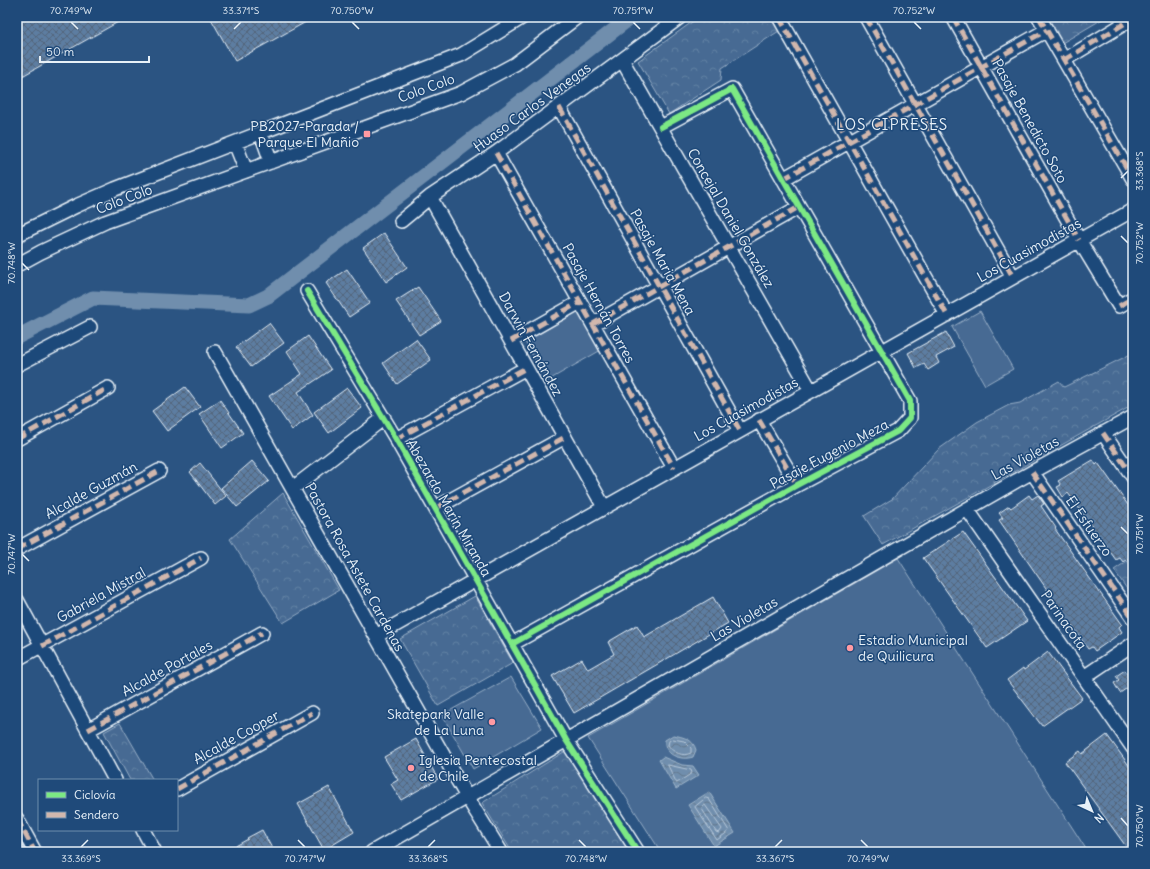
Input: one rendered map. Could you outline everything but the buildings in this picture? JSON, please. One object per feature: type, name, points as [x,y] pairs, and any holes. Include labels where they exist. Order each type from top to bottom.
[{"type":"street","name":"Colo Colo","points":[[17,235],[76,206],[461,55],[523,17]]},
{"type":"street","name":"Colo Colo","points":[[17,265],[105,222],[461,93],[516,64],[577,17]]},
{"type":"street","name":"Huaso Carlos Venegas","points":[[402,222],[430,198],[496,153],[680,17]]},
{"type":"street","points":[[779,17],[947,315]]},
{"type":"street","points":[[866,17],[1013,278]]},
{"type":"street","name":"Pasaje Benedicto Soto","points":[[953,17],[1079,240],[1119,306],[1133,298]]},
{"type":"street","points":[[1039,17],[1133,179]]},
{"type":"street","points":[[1064,60],[1132,19]]},
{"type":"street","points":[[783,179],[1047,30]]},
{"type":"street","name":"Concejal Daniel González","points":[[622,60],[811,391]]},
{"type":"street","name":"Pasaje Eugenio Meza","points":[[512,644],[797,485],[898,431],[910,418],[910,401],[732,89],[661,127]]},
{"type":"street","name":"Pasaje Maria Mena","points":[[559,107],[740,431]]},
{"type":"street","points":[[260,133],[271,162]]},
{"type":"street","points":[[235,143],[246,171]]},
{"type":"street","name":"Pasaje Hernán Torres","points":[[496,153],[674,468]]},
{"type":"street","name":"Darwin Fernández","points":[[430,198],[604,507]]},
{"type":"street","points":[[592,324],[799,207]]},
{"type":"street","name":"Los Cuasimodistas","points":[[376,636],[1133,210]]},
{"type":"street","name":"Abezardo Marín Miranda","points":[[307,291],[384,418],[436,508],[566,740],[638,852]]},
{"type":"street","points":[[511,341],[580,302]]},
{"type":"street","points":[[17,365],[90,327]]},
{"type":"street","name":"Pastora Rosa Astete Cardenas","points":[[215,352],[467,797],[500,852]]},
{"type":"street","points":[[396,439],[526,368]]},
{"type":"street","points":[[17,438],[108,388]]},
{"type":"street","name":"Las Violetas","points":[[372,852],[967,509],[1133,417]]},
{"type":"street","points":[[293,488],[384,418]]},
{"type":"street","points":[[759,420],[797,485]]},
{"type":"street","points":[[1103,433],[1133,477]]},
{"type":"street","points":[[436,508],[565,437]]},
{"type":"street","name":"Alcalde Guzmán","points":[[17,549],[159,471]]},
{"type":"street","name":"El Esfuerzo","points":[[1032,472],[1133,618]]},
{"type":"street","name":"Parinacota","points":[[967,509],[1133,748]]},
{"type":"street","name":"Gabriela Mistral","points":[[17,659],[201,558]]},
{"type":"street","points":[[17,600],[114,779]]},
{"type":"street","name":"Alcalde Portales","points":[[88,730],[262,634]]},
{"type":"street","points":[[1084,677],[1133,644]]},
{"type":"street","name":"Alcalde Cooper","points":[[178,788],[312,713]]},
{"type":"street","points":[[17,819],[35,852]]},
{"type":"street","points":[[144,831],[155,852]]},
{"type":"green space","points":[[699,17],[770,17],[779,31],[722,68],[721,80],[669,114],[638,61]]},
{"type":"green space","points":[[1047,17],[1106,17],[1062,43]]},
{"type":"green space","points":[[579,311],[601,350],[547,381],[525,342]]},
{"type":"green space","points":[[980,311],[1013,369],[985,385],[952,327]]},
{"type":"green space","points":[[1133,353],[1133,405],[883,545],[864,516],[892,499],[939,449],[977,422],[1009,405],[1020,403],[1059,381],[1064,387]]},
{"type":"green space","points":[[283,493],[339,590],[283,623],[230,539]]},
{"type":"green space","points":[[1133,557],[1133,598],[1114,570]]},
{"type":"green space","name":"Estadio Municipal de Quilicura","points":[[898,558],[1088,852],[661,852],[588,738]]},
{"type":"green space","points":[[475,596],[513,663],[438,706],[400,639]]},
{"type":"green space","name":"Skatepark Valle de La Luna","points":[[511,677],[542,728],[473,769],[442,715]]},
{"type":"green space","points":[[120,723],[152,779],[129,779],[104,732]]},
{"type":"green space","points":[[567,750],[632,852],[512,852],[482,803]]},
{"type":"water","points":[[673,735],[684,738],[693,743],[696,750],[693,757],[683,758],[674,756],[667,750],[665,740]]},
{"type":"water","points":[[663,757],[682,765],[693,766],[699,775],[676,789],[659,760]]},
{"type":"water","points":[[709,792],[735,833],[714,846],[688,805]]},
{"type":"waterway","points":[[17,337],[93,298],[249,305],[268,296],[631,17]]},
{"type":"marked path","points":[[779,17],[947,315]]},
{"type":"marked path","points":[[866,17],[1013,277]]},
{"type":"marked path","points":[[953,17],[1079,240]]},
{"type":"marked path","points":[[1039,17],[1133,179]]},
{"type":"marked path","points":[[1064,60],[1132,19]]},
{"type":"marked path","points":[[783,179],[1047,30]]},
{"type":"marked path","points":[[559,107],[740,431]]},
{"type":"marked path","points":[[496,153],[674,468]]},
{"type":"marked path","points":[[593,324],[799,207]]},
{"type":"marked path","points":[[1119,306],[1133,298]]},
{"type":"marked path","points":[[511,341],[580,302]]},
{"type":"marked path","points":[[396,439],[526,368]]},
{"type":"marked path","points":[[17,439],[108,388]]},
{"type":"marked path","points":[[759,420],[797,485]]},
{"type":"marked path","points":[[1103,433],[1133,477]]},
{"type":"marked path","points":[[436,508],[565,437]]},
{"type":"marked path","points":[[17,549],[159,471]]},
{"type":"marked path","points":[[1032,472],[1133,618]]},
{"type":"marked path","points":[[42,646],[201,558]]},
{"type":"marked path","points":[[88,730],[262,633]]},
{"type":"marked path","points":[[178,788],[312,713]]},
{"type":"marked path","points":[[17,819],[35,852]]},
{"type":"cycle path","points":[[512,644],[797,485],[898,431],[910,418],[910,401],[732,89],[661,127]]},
{"type":"cycle path","points":[[307,291],[396,439],[566,740],[638,852]]},
{"type":"place","name":"PB2027-Parada / Parque El Mañio","points":[[367,134]]},
{"type":"place","name":"Estadio Municipal de Quilicura","points":[[850,648]]},
{"type":"place","name":"Skatepark Valle de La Luna","points":[[492,722]]},
{"type":"place","name":"Iglesia Pentecostal de Chile","points":[[411,768]]},
{"type":"district","name":"LOS CIPRESES","points":[[892,124]]}]
